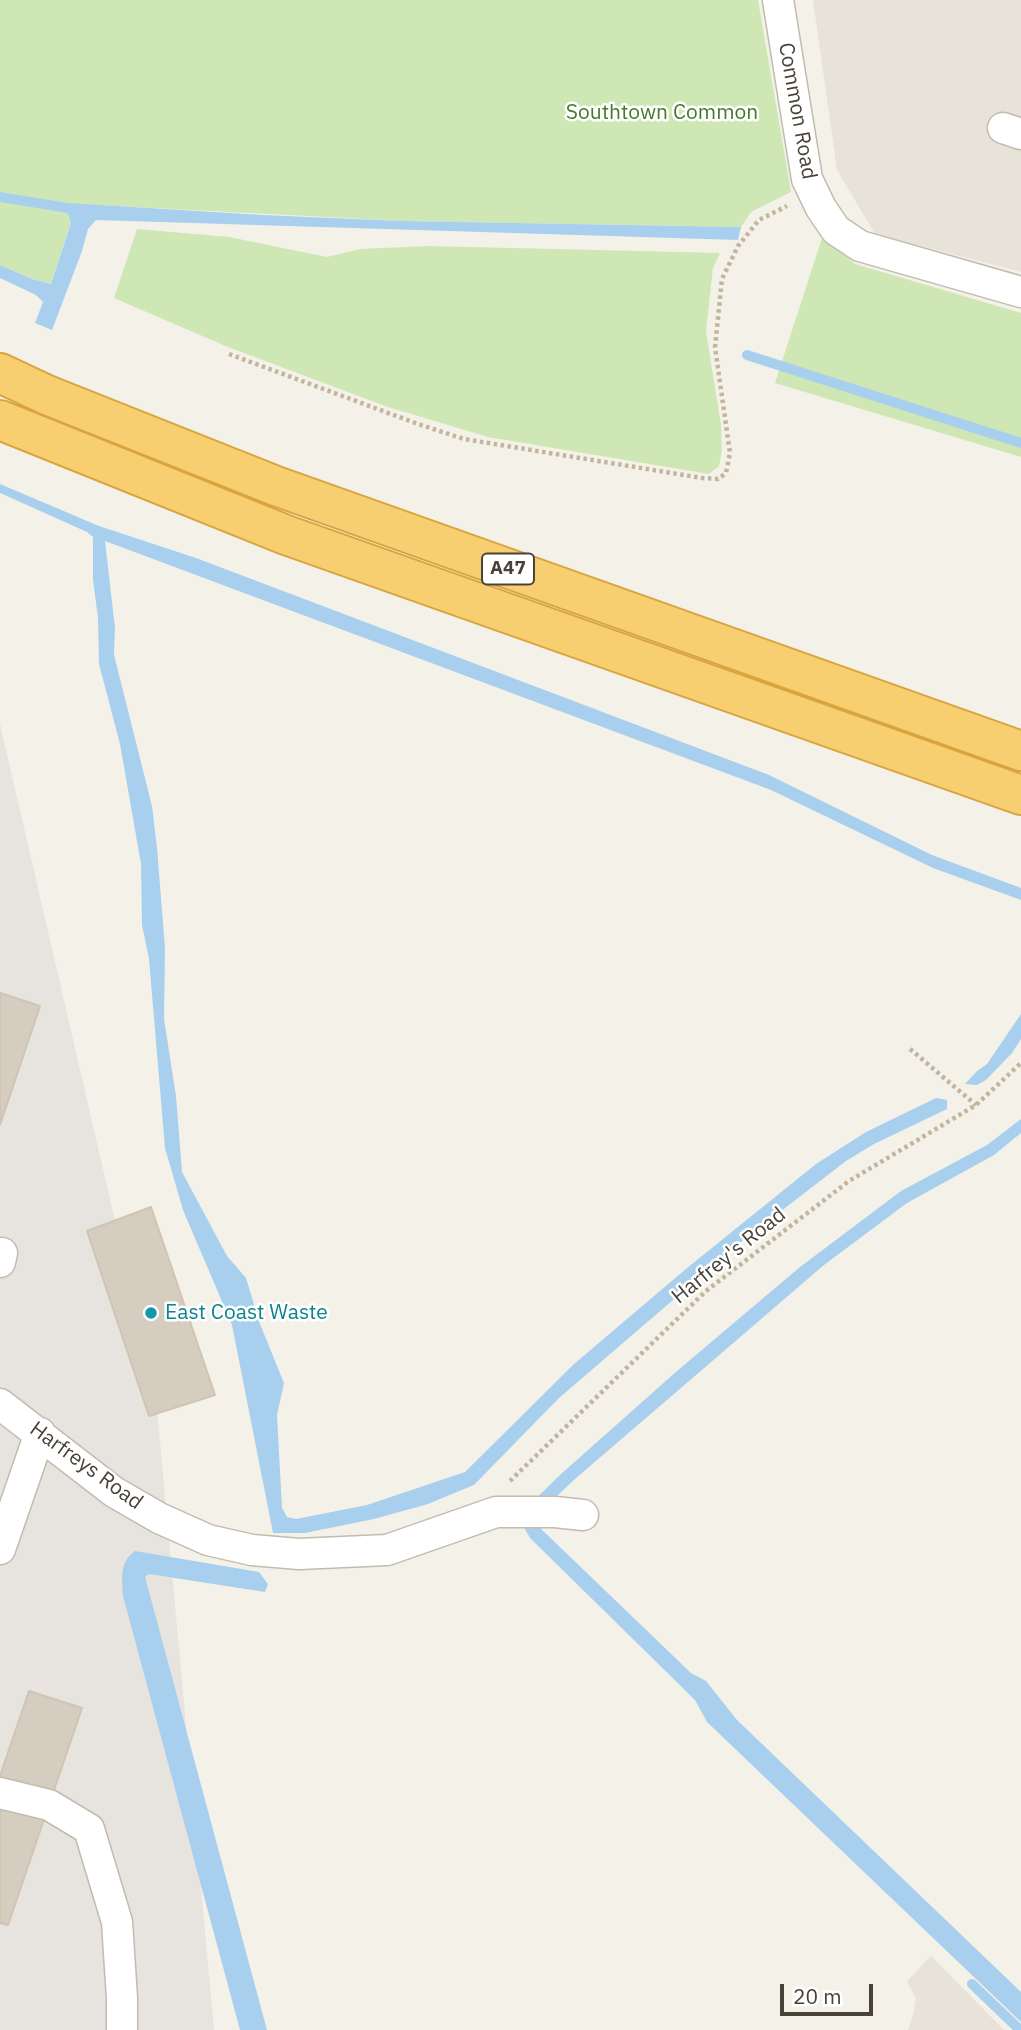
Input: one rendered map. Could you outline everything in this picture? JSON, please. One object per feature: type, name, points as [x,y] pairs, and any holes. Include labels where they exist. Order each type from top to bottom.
[{"type":"highway","name":"A47","points":[[0,373],[47,395],[276,486],[1021,751]]},
{"type":"highway","name":"A47","points":[[0,420],[286,535],[1021,795]]},
{"type":"street","name":"Common Road","points":[[778,0],[807,179],[813,194],[836,230],[860,246],[1021,292]]},
{"type":"street","name":"Harfreys Road","points":[[0,1404],[114,1492],[159,1518],[208,1540],[252,1550],[299,1554],[387,1550],[505,1512],[569,1514]]},
{"type":"street","points":[[0,1549],[40,1433]]},
{"type":"street","points":[[0,1793],[49,1805],[89,1829],[117,1922],[122,2030]]},
{"type":"path","points":[[229,354],[464,439],[718,479],[726,473],[730,453],[715,347],[722,279],[738,246],[759,220],[813,194]]},
{"type":"path","points":[[910,1049],[976,1105]]},
{"type":"path","name":"Harfrey's Road","points":[[505,1512],[502,1489],[706,1291],[849,1181],[976,1105],[1021,1063]]},
{"type":"shaded area","points":[[813,0],[1021,0],[1021,272],[875,234],[837,170]]},
{"type":"shaded area","points":[[0,724],[156,1398],[214,2030],[0,2030]]},
{"type":"shaded area","points":[[931,1956],[1004,2030],[908,2030],[916,1999],[907,1981]]},
{"type":"green space","name":"Southtown Common","points":[[0,0],[758,0],[791,192],[751,212],[741,227],[402,221],[77,204],[51,284],[0,265]]},
{"type":"green space","points":[[137,229],[229,237],[327,257],[360,249],[429,246],[720,253],[713,268],[706,331],[721,425],[722,450],[719,466],[709,474],[488,437],[388,407],[228,347],[114,298]]},
{"type":"green space","points":[[822,238],[855,264],[1021,313],[1021,457],[775,383]]},
{"type":"water","points":[[0,192],[68,203],[263,215],[402,221],[741,227],[738,240],[96,220],[88,229],[52,330],[35,323],[43,302],[36,295],[0,278],[0,265],[51,284],[71,223],[68,213],[0,202]]},
{"type":"water","points":[[0,484],[99,526],[196,558],[769,775],[932,855],[1021,888],[1021,900],[933,868],[771,790],[105,541],[115,628],[114,655],[152,806],[165,948],[164,1019],[176,1096],[182,1172],[227,1256],[246,1278],[260,1324],[284,1383],[277,1415],[282,1508],[287,1517],[296,1519],[367,1505],[465,1472],[574,1364],[816,1164],[866,1132],[936,1098],[947,1100],[947,1109],[874,1144],[846,1161],[737,1245],[559,1398],[474,1485],[428,1504],[374,1519],[305,1533],[273,1533],[232,1325],[183,1210],[165,1148],[149,959],[142,925],[141,864],[120,744],[99,664],[93,537],[0,493]]},
{"type":"water","points":[[1021,1014],[1021,1039],[1012,1053],[986,1080],[977,1085],[965,1084],[987,1064]]},
{"type":"water","points":[[1021,1119],[1021,1133],[994,1155],[907,1203],[824,1265],[575,1479],[538,1514],[537,1525],[691,1673],[706,1681],[737,1720],[1021,1992],[1021,2022],[707,1722],[695,1700],[530,1538],[521,1522],[524,1510],[561,1474],[800,1267],[901,1191],[987,1145]]},
{"type":"water","points":[[135,1551],[259,1572],[268,1584],[265,1592],[149,1574],[145,1577],[267,2030],[240,2030],[123,1596],[124,1566]]},
{"type":"building","points":[[0,993],[40,1006],[0,1125]]},
{"type":"building","name":"East Coast Waste","points":[[151,1207],[215,1395],[149,1416],[87,1231]]},
{"type":"building","points":[[29,1691],[82,1708],[8,1925],[0,1923],[0,1776]]},
{"type":"waterway","points":[[747,355],[1021,443]]},
{"type":"waterway","points":[[972,1984],[1020,2030]]},
{"type":"place","name":"East Coast Waste","points":[[151,1313]]}]
